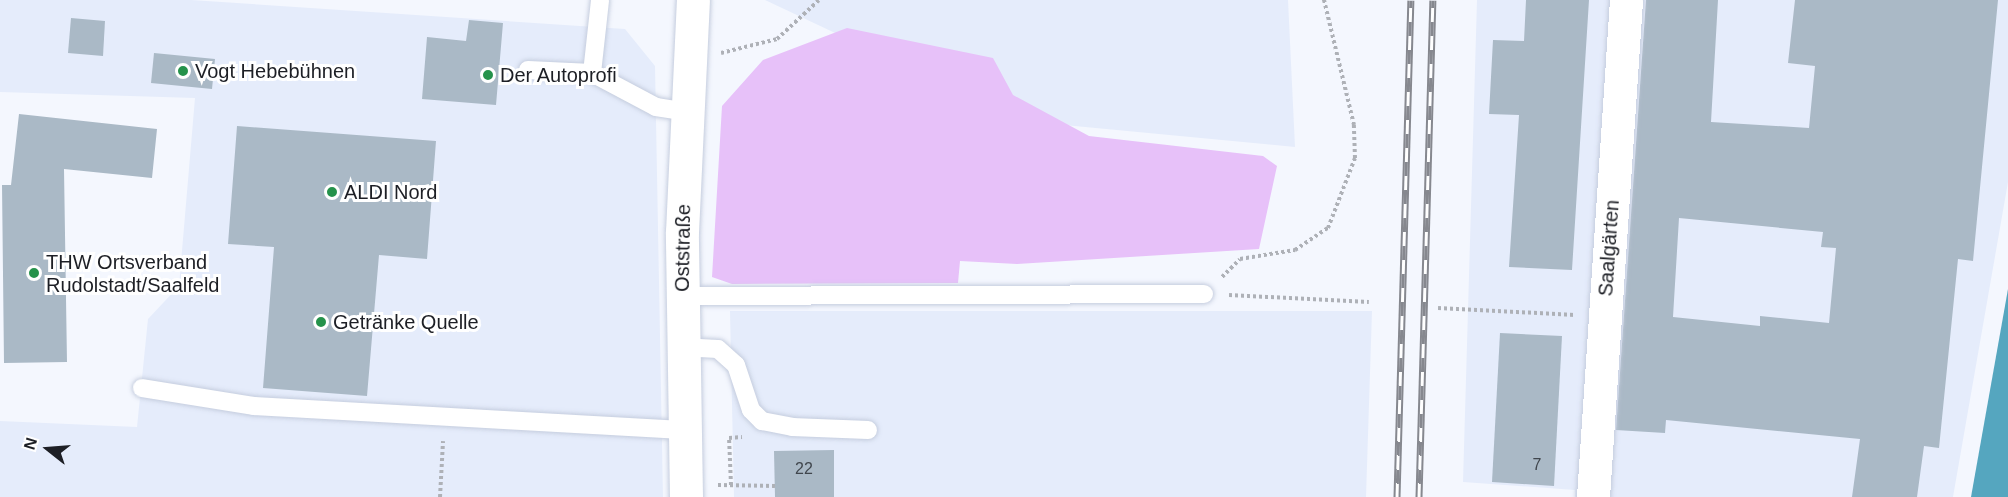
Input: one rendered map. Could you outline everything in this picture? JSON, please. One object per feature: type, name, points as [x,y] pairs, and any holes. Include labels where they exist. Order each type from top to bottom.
[{"type":"street","name":"Saalgärten","points":[[1593,497],[1626,0]]},
{"type":"street","name":"Oststraße","points":[[686,1],[694,51],[689,112],[680,347],[686,491]]},
{"type":"lane","points":[[592,73],[600,0]]},
{"type":"lane","points":[[528,70],[592,73],[656,107],[689,112]]},
{"type":"lane","points":[[682,296],[1204,294]]},
{"type":"lane","points":[[680,347],[718,349],[736,364],[751,410],[762,421],[868,430]]},
{"type":"lane","points":[[142,388],[254,406],[682,430]]},
{"type":"path","points":[[694,51],[729,54],[777,39],[819,0]]},
{"type":"path","points":[[1204,294],[1240,258],[1294,250],[1328,228],[1355,158],[1354,136],[1324,0]]},
{"type":"path","points":[[1204,294],[1369,302]]},
{"type":"path","points":[[1438,308],[1605,315]]},
{"type":"path","points":[[731,485],[729,438],[746,437]]},
{"type":"path","points":[[440,497],[443,445]]},
{"type":"path","points":[[686,491],[731,485],[775,486]]},
{"type":"shaded area","points":[[0,0],[191,0],[625,29],[655,66],[663,497],[0,497],[0,421],[137,427],[148,319],[179,286],[195,98],[0,92]]},
{"type":"shaded area","points":[[765,0],[1288,0],[1295,147],[1022,121]]},
{"type":"shaded area","points":[[1477,0],[2008,0],[2008,182],[1953,497],[1575,497],[1575,490],[1463,482]]},
{"type":"shaded area","points":[[847,28],[993,58],[1013,95],[1089,136],[1263,156],[1277,166],[1259,249],[1017,264],[960,261],[958,283],[732,284],[712,277],[722,106],[763,60]]},
{"type":"shaded area","points":[[730,311],[1372,311],[1366,497],[734,497]]},
{"type":"water","points":[[2008,289],[2008,497],[1971,497]]},
{"type":"building","points":[[1526,0],[1589,0],[1572,270],[1509,267],[1519,115],[1489,114],[1493,40],[1524,41]]},
{"type":"building","points":[[1646,0],[1718,0],[1711,122],[1809,128],[1815,66],[1788,63],[1795,0],[1998,0],[1973,261],[1958,259],[1939,448],[1924,446],[1917,497],[1852,497],[1860,439],[1666,420],[1665,433],[1616,430]],"holes":[[[1679,218],[1823,232],[1821,247],[1836,248],[1829,323],[1760,316],[1760,326],[1673,317]]]},
{"type":"building","points":[[71,18],[105,21],[103,56],[68,53]]},
{"type":"building","points":[[469,20],[503,23],[496,105],[422,99],[427,37],[466,41]]},
{"type":"building","name":"Vogt Hebebühnen","points":[[154,53],[215,59],[212,89],[151,83]]},
{"type":"building","points":[[19,114],[157,129],[152,178],[64,169],[67,362],[4,363],[2,185],[11,185]]},
{"type":"building","name":"ALDI Nord","points":[[237,126],[436,141],[427,259],[379,255],[367,396],[263,388],[274,247],[228,244]]},
{"type":"building","points":[[1500,333],[1562,336],[1554,486],[1492,482]]},
{"type":"building","points":[[834,450],[834,497],[775,497],[774,451]]},
{"type":"railway","points":[[1397,497],[1411,0]]},
{"type":"railway","points":[[1419,497],[1433,0]]},
{"type":"place","name":"Vogt Hebebühnen","points":[[183,71]]},
{"type":"place","name":"Der Autoprofi","points":[[488,75]]},
{"type":"place","name":"ALDI Nord","points":[[332,192]]},
{"type":"place","name":"THW Ortsverband Rudolstadt/Saalfeld","points":[[34,273]]},
{"type":"place","name":"Getränke Quelle","points":[[321,322]]}]
